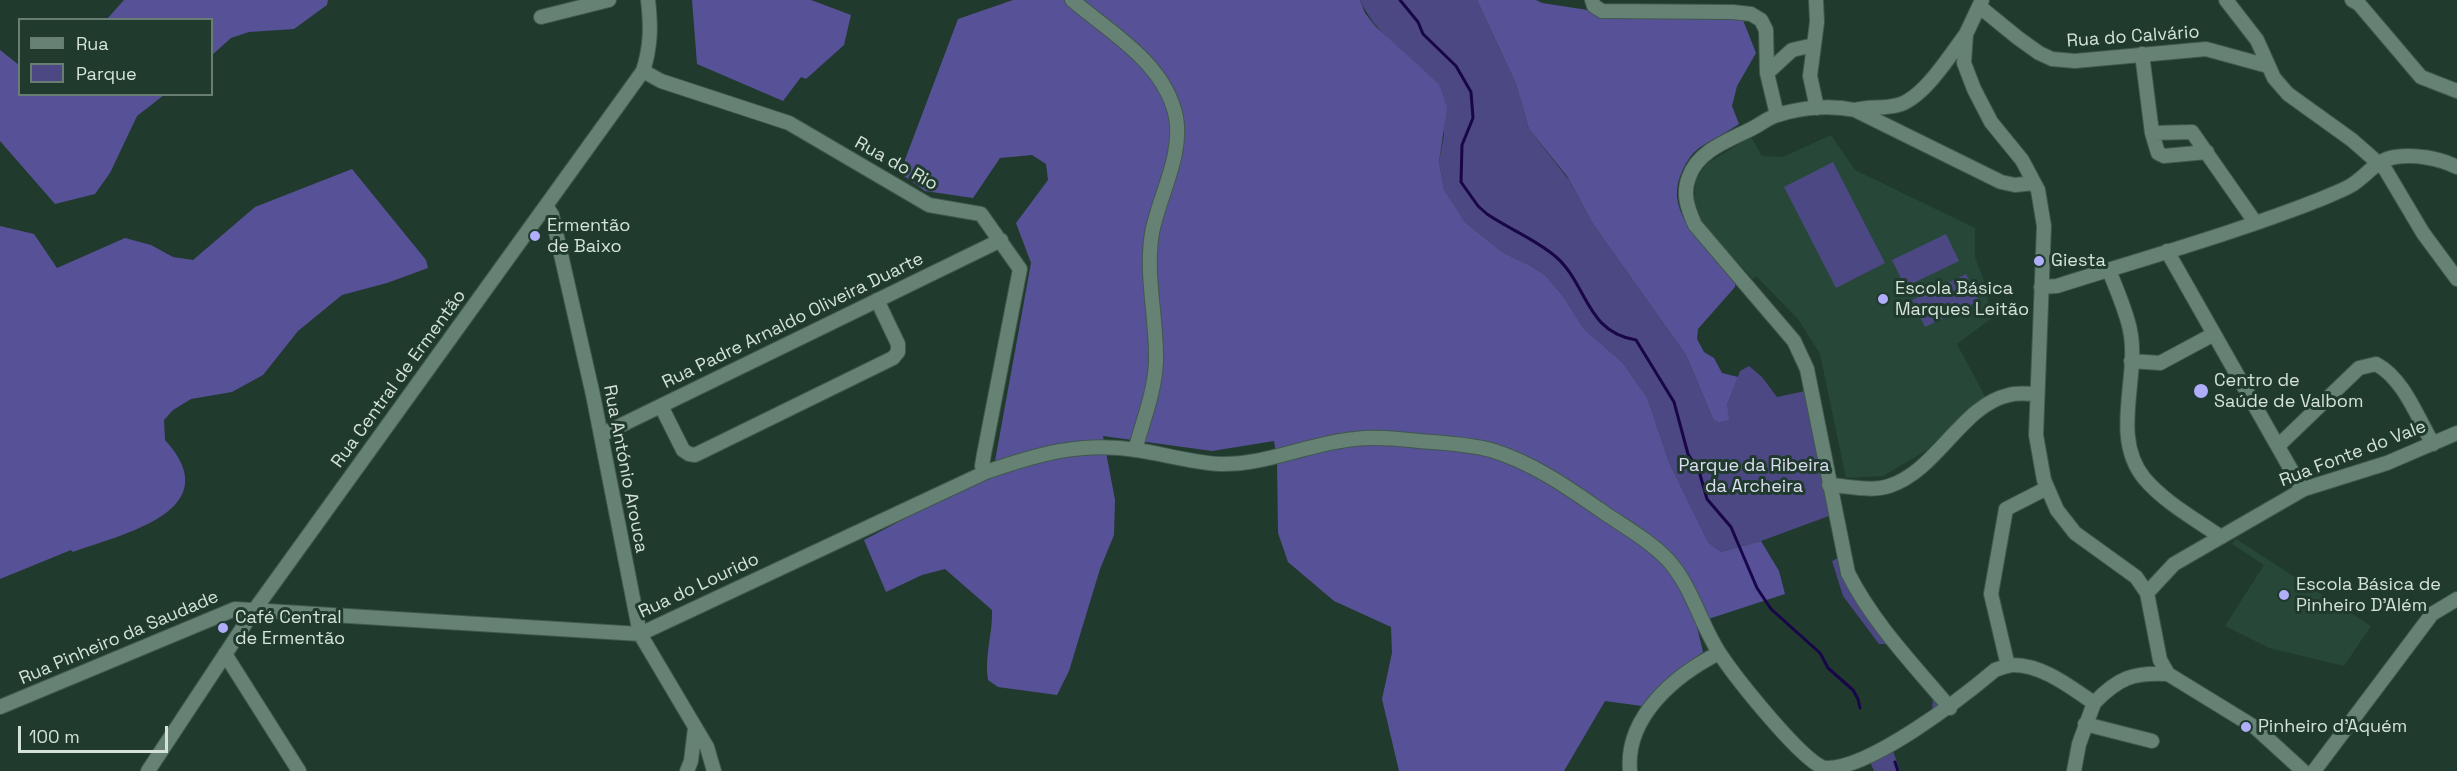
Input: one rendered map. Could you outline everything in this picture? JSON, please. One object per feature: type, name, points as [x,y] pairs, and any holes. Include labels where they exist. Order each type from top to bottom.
[{"type":"street","points":[[541,17],[609,0]]},
{"type":"street","name":"Rua Central de Ermentão","points":[[148,771],[253,612],[643,71],[649,51],[651,26],[648,0]]},
{"type":"street","points":[[1072,0],[1133,48],[1152,68],[1176,117],[1177,134],[1174,155],[1152,234],[1150,267],[1156,360],[1154,383],[1135,450]]},
{"type":"street","points":[[1592,0],[1594,6],[1602,11],[1751,14],[1761,20],[1766,30],[1767,73],[1777,115]]},
{"type":"street","points":[[1816,0],[1817,22],[1810,75],[1817,108]]},
{"type":"street","points":[[2226,0],[2257,40],[2274,78],[2288,93],[2379,162],[2423,233],[2457,278]]},
{"type":"street","points":[[2352,0],[2359,4],[2421,77],[2457,91]]},
{"type":"street","points":[[1855,110],[1898,105],[1909,100],[1935,74],[1966,34],[1981,3]]},
{"type":"street","name":"Rua do Calvário","points":[[1981,3],[2032,48],[2052,59],[2075,61],[2206,49],[2268,66]]},
{"type":"street","points":[[1966,34],[1964,63],[1974,89],[1991,122],[2022,160],[2038,190],[2044,226],[2036,435],[2047,488],[2057,510],[2075,533],[2136,577],[2146,593],[2160,660],[2168,674],[2256,728],[2303,771]]},
{"type":"street","points":[[1767,73],[1792,50],[1814,45]]},
{"type":"street","points":[[2142,54],[2152,133],[2158,153],[2164,156],[2207,152]]},
{"type":"street","name":"Rua do Rio","points":[[643,71],[661,81],[789,123],[929,206],[981,214],[1020,269],[984,454],[982,466],[986,472]]},
{"type":"street","points":[[1950,708],[1878,622],[1848,573],[1807,369],[1794,341],[1695,225],[1685,195],[1689,177],[1699,159],[1719,145],[1777,115],[1835,106],[1855,110],[2001,182],[2015,185],[2034,183]]},
{"type":"street","points":[[2152,133],[2192,132],[2255,222]]},
{"type":"street","points":[[2041,287],[2057,286],[2255,222],[2350,186],[2379,162],[2396,157],[2428,158],[2445,161],[2457,167]]},
{"type":"street","name":"Rua António Arouca","points":[[546,206],[552,215],[601,435],[640,634],[707,747],[714,771]]},
{"type":"street","name":"Rua Padre Arnaldo Oliveira Duarte","points":[[601,435],[1000,240]]},
{"type":"street","points":[[2167,251],[2302,489]]},
{"type":"street","points":[[2109,270],[2131,332],[2128,422],[2130,446],[2135,462],[2143,477],[2154,489],[2221,537]]},
{"type":"street","points":[[661,406],[683,450],[695,455],[893,358],[898,352],[898,344],[877,300]]},
{"type":"street","points":[[2131,361],[2160,363],[2214,334]]},
{"type":"street","points":[[2278,446],[2359,368],[2376,364],[2388,370],[2397,382],[2433,444]]},
{"type":"street","points":[[1829,485],[1877,489],[1891,486],[1928,461],[1978,411],[2009,394],[2037,394]]},
{"type":"street","name":"Rua Fonte do Vale","points":[[2146,593],[2174,564],[2302,489],[2387,464],[2457,434]]},
{"type":"street","name":"Rua do Lourido","points":[[253,612],[640,634],[986,472],[1066,448],[1109,446],[1219,464],[1259,461],[1325,443],[1357,438],[1407,439],[1489,449],[1516,459],[1563,484],[1640,537],[1667,559],[1687,584],[1719,653],[1774,721],[1810,760],[1825,770]]},
{"type":"street","points":[[2008,666],[1991,594],[2006,509],[2047,488]]},
{"type":"street","points":[[2314,771],[2432,614],[2457,599]]},
{"type":"street","name":"Rua Pinheiro da Saudade","points":[[0,707],[235,609],[253,612]]},
{"type":"street","points":[[1630,771],[1629,758],[1637,729],[1664,690],[1697,664],[1719,653]]},
{"type":"street","points":[[225,654],[299,771]]},
{"type":"street","points":[[1825,770],[1857,767],[1894,751],[1995,670],[2013,664],[2040,670],[2060,680],[2094,703]]},
{"type":"street","points":[[2074,771],[2085,724],[2094,703],[2112,685],[2132,676],[2168,674]]},
{"type":"street","points":[[2085,724],[2152,741]]},
{"type":"street","points":[[687,771],[691,761],[695,728]]},
{"type":"street","points":[[2284,756],[2289,771]]},
{"type":"shaded area","points":[[124,0],[328,0],[327,5],[294,29],[249,32],[231,38],[213,54],[213,18],[108,18]]},
{"type":"shaded area","points":[[692,0],[811,0],[851,15],[844,45],[806,79],[801,77],[783,101],[697,64]]},
{"type":"shaded area","points":[[1013,0],[1360,0],[1365,13],[1376,27],[1439,84],[1447,107],[1439,162],[1444,190],[1465,222],[1502,252],[1546,276],[1563,296],[1584,329],[1622,362],[1647,397],[1669,462],[1708,542],[1721,552],[1761,541],[1779,571],[1785,594],[1696,623],[1703,652],[1665,680],[1642,706],[1605,701],[1564,771],[1399,771],[1382,699],[1392,653],[1391,627],[1334,601],[1288,562],[1278,533],[1277,460],[1274,441],[1212,451],[1103,436],[1115,500],[1114,535],[1100,569],[1069,671],[1057,695],[998,687],[988,680],[987,662],[992,610],[945,569],[922,575],[886,592],[864,540],[993,472],[1031,263],[1016,223],[1048,180],[1046,164],[1032,155],[1000,158],[973,198],[925,191],[900,173],[958,19]]},
{"type":"shaded area","points":[[1477,0],[1536,0],[1542,3],[1614,14],[1741,15],[1756,53],[1737,86],[1732,106],[1739,124],[1693,154],[1681,174],[1677,190],[1684,219],[1735,283],[1735,287],[1698,329],[1697,339],[1704,352],[1714,358],[1722,373],[1738,377],[1727,405],[1729,420],[1719,422],[1713,419],[1686,355],[1593,224],[1567,176],[1529,129],[1516,84]]},
{"type":"shaded area","points":[[0,50],[18,64],[18,96],[163,96],[137,116],[110,173],[95,194],[55,204],[0,141]]},
{"type":"shaded area","name":"Escola Básica Marques Leitão","points":[[1831,135],[1855,170],[1975,228],[1975,257],[1983,278],[1992,318],[1957,344],[1987,400],[1944,440],[1883,476],[1846,478],[1820,354],[1798,319],[1756,276],[1753,279],[1700,221],[1694,199],[1696,180],[1706,164],[1751,137],[1762,156],[1783,157]]},
{"type":"shaded area","points":[[352,169],[426,260],[428,268],[387,283],[342,295],[298,331],[263,375],[232,392],[191,399],[173,410],[164,420],[165,440],[182,464],[185,485],[177,502],[162,516],[117,537],[73,552],[71,550],[0,579],[0,226],[34,234],[57,268],[125,238],[151,245],[173,257],[193,260],[255,207]]},
{"type":"shaded area","name":"Escola Básica de Pinheiro D'Além","points":[[2236,539],[2371,626],[2344,666],[2269,648],[2225,626],[2264,565],[2232,544]]},
{"type":"green space","name":"Parque da Ribeira da Archeira","points":[[1360,0],[1477,0],[1516,84],[1529,129],[1569,180],[1593,224],[1686,355],[1713,419],[1727,405],[1740,371],[1749,366],[1762,377],[1777,397],[1805,391],[1819,469],[1846,562],[1942,706],[1892,748],[1900,771],[1874,771],[1867,755],[1932,711],[1933,699],[1888,644],[1879,644],[1843,596],[1832,561],[1838,558],[1829,516],[1761,541],[1721,552],[1708,542],[1669,462],[1647,397],[1622,362],[1584,329],[1563,296],[1546,276],[1502,252],[1465,222],[1444,191],[1439,162],[1444,135],[1439,84],[1384,35]]},
{"type":"green space","points":[[1833,162],[1885,263],[1836,288],[1784,187]]},
{"type":"green space","points":[[1946,234],[1959,261],[1905,287],[1892,260]]},
{"type":"green space","points":[[1966,274],[1979,301],[1925,327],[1912,300]]},
{"type":"waterway","points":[[1400,0],[1418,22],[1423,34],[1456,66],[1471,92],[1473,118],[1462,145],[1461,182],[1478,206],[1487,214],[1539,244],[1555,256],[1566,267],[1589,306],[1606,327],[1619,335],[1636,340],[1674,402],[1688,454],[1699,471],[1707,499],[1731,527],[1757,588],[1771,609],[1820,653],[1828,668],[1853,690],[1860,708]]},
{"type":"waterway","points":[[1895,762],[1898,771]]},
{"type":"place","name":"Ermentão de Baixo","points":[[535,236]]},
{"type":"place","name":"Giesta","points":[[2039,261]]},
{"type":"place","name":"Escola Básica Marques Leitão","points":[[1883,299]]},
{"type":"place","name":"Centro de Saúde de Valbom","points":[[2201,391]]},
{"type":"place","name":"Escola Básica de Pinheiro D'Além","points":[[2284,595]]},
{"type":"place","name":"Café Central de Ermentão","points":[[223,628]]},
{"type":"place","name":"Pinheiro d'Aquém","points":[[2246,727]]}]
